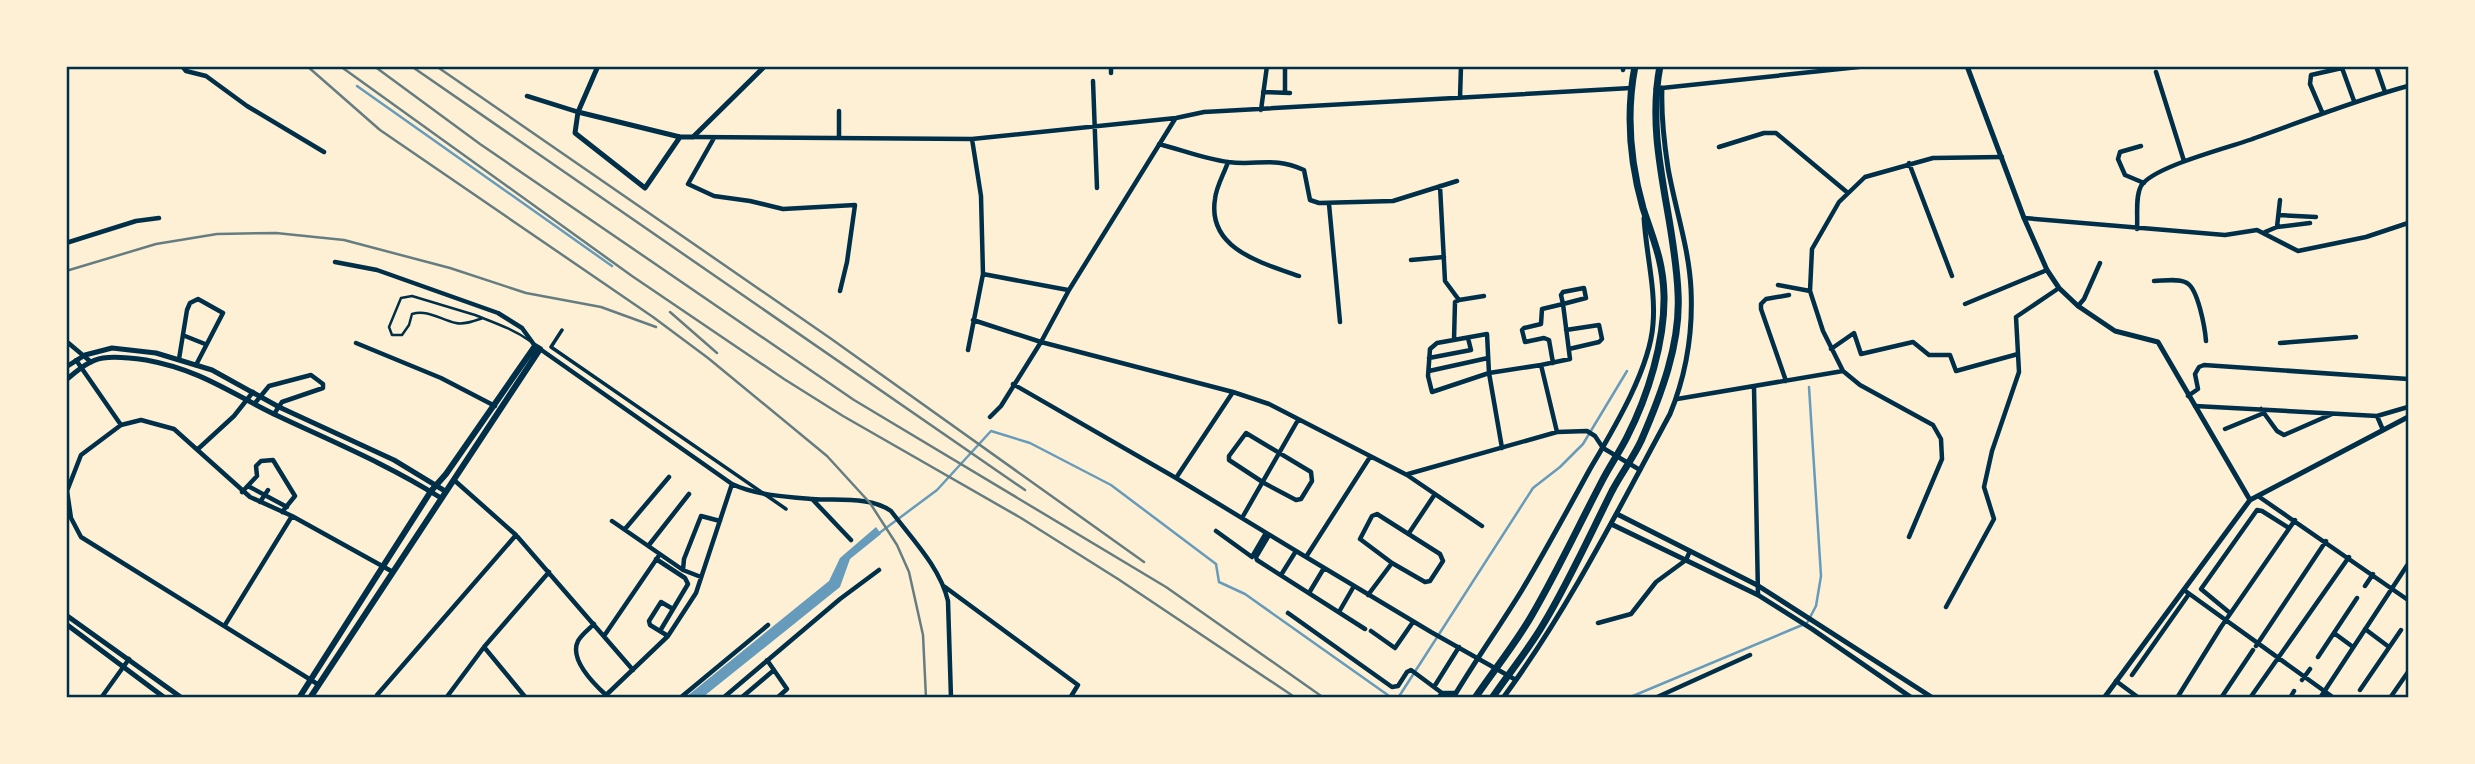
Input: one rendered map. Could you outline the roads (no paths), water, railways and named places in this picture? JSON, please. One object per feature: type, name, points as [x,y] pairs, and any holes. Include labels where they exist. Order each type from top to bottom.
[{"type":"highway","points":[[1475,698],[1530,618],[1628,435],[1653,369],[1662,328],[1664,294],[1659,250],[1643,208],[1631,143],[1631,88],[1635,66]]},
{"type":"highway","points":[[1492,698],[1547,618],[1640,442],[1667,373],[1676,330],[1678,293],[1656,141],[1660,66]]},
{"type":"highway","points":[[1671,233],[1682,230]]},
{"type":"main road","points":[[310,698],[538,347]]},
{"type":"main road","points":[[299,698],[433,488],[497,407]]},
{"type":"main road","points":[[407,530],[417,536]]},
{"type":"street","points":[[182,66],[186,71],[206,76],[247,106],[324,152]]},
{"type":"street","points":[[598,66],[578,111],[575,133],[645,188],[680,137]]},
{"type":"street","points":[[693,137],[765,66]]},
{"type":"street","points":[[1261,110],[1267,66]]},
{"type":"street","points":[[1263,92],[1287,93],[1285,66]]},
{"type":"street","points":[[1460,99],[1461,66]]},
{"type":"street","points":[[1503,698],[1611,524],[1676,399],[1688,354],[1691,288],[1668,167],[1659,88],[1868,66]]},
{"type":"street","points":[[1967,66],[2024,218],[2047,270],[2059,288],[2078,306],[2115,331],[2158,342],[2250,500]]},
{"type":"street","points":[[2376,66],[2385,92]]},
{"type":"street","points":[[2322,112],[2310,84],[2311,75],[2342,68],[2354,101]]},
{"type":"street","points":[[2156,72],[2184,161]]},
{"type":"street","points":[[1093,81],[1097,188]]},
{"type":"street","points":[[2137,229],[2138,196],[2147,179],[2184,161],[2259,137],[2322,112],[2409,86]]},
{"type":"street","points":[[527,96],[680,137],[972,139],[1176,118],[1204,112],[1631,88]]},
{"type":"street","points":[[839,111],[839,138]]},
{"type":"street","points":[[990,417],[1001,405],[1041,342],[1069,290],[1176,118]]},
{"type":"street","points":[[1719,147],[1764,133],[1776,133],[1848,193]]},
{"type":"street","points":[[715,137],[688,184],[714,196],[783,209],[855,205],[840,291]]},
{"type":"street","points":[[968,350],[983,274],[981,196],[972,139]]},
{"type":"street","points":[[1159,144],[1228,162],[1290,163],[1304,170],[1310,200],[1329,204],[1393,201],[1457,181]]},
{"type":"street","points":[[2141,146],[2120,152],[2118,159],[2124,175],[2144,183]]},
{"type":"street","points":[[1909,537],[1942,459],[1941,439],[1933,425],[1860,385],[1843,371],[1823,331],[1810,291],[1812,250],[1839,202],[1865,177],[1933,158],[2002,157]]},
{"type":"street","points":[[1228,162],[1215,197],[1214,219],[1227,241],[1245,257],[1299,276]]},
{"type":"street","points":[[1909,163],[1952,276]]},
{"type":"street","points":[[1440,186],[1446,281],[1458,300]]},
{"type":"street","points":[[2277,227],[2280,200]]},
{"type":"street","points":[[1329,204],[1340,322]]},
{"type":"street","points":[[1288,613],[1392,687],[1398,686],[1411,670],[1434,687],[1440,695],[1455,695],[1522,590],[1603,448],[1647,355],[1653,325],[1653,295],[1643,208]]},
{"type":"street","points":[[2279,215],[2316,217]]},
{"type":"street","points":[[66,243],[136,221],[159,218]]},
{"type":"street","points":[[2024,218],[2225,235],[2257,230],[2298,251],[2367,237],[2409,223]]},
{"type":"street","points":[[2264,233],[2277,227],[2309,223]]},
{"type":"street","points":[[1411,260],[1444,257]]},
{"type":"street","points":[[335,262],[377,270],[498,313],[522,328],[538,347],[744,490],[885,506],[902,525],[944,586],[951,698]]},
{"type":"street","points":[[2078,306],[2084,299],[2100,263]]},
{"type":"street","points":[[1965,304],[2047,270]]},
{"type":"street","points":[[983,274],[1069,290]]},
{"type":"street","points":[[2154,281],[2184,281],[2189,284],[2203,319],[2206,341]]},
{"type":"street","points":[[1789,381],[1761,309],[1762,302],[1786,296],[1782,286],[1810,291]]},
{"type":"street","points":[[1502,448],[1489,373],[1487,334],[1437,343],[1430,349],[1432,392],[1489,373],[1553,363],[1570,359],[1563,304],[1561,295],[1563,292],[1584,288],[1586,298],[1563,304],[1542,309],[1541,324],[1522,330],[1525,342],[1544,338],[1549,340],[1553,363]]},
{"type":"street","points":[[1946,607],[1994,519],[1984,488],[1992,451],[2019,372],[2016,317],[2059,288]]},
{"type":"street","points":[[1454,340],[1455,302],[1484,296]]},
{"type":"street","points":[[180,359],[187,310],[190,303],[198,299],[223,313],[196,365]]},
{"type":"street","points":[[973,320],[1041,342],[1233,391],[1269,404],[1408,475],[1482,526]]},
{"type":"street","points":[[1566,330],[1599,325],[1602,339],[1569,349]]},
{"type":"street","points":[[562,330],[551,347],[786,509]]},
{"type":"street","points":[[1831,349],[1854,333],[1861,354],[1913,342],[1929,355],[1950,355],[1956,371],[2018,354]]},
{"type":"street","points":[[185,336],[205,344]]},
{"type":"street","points":[[2280,343],[2356,337]]},
{"type":"street","points":[[1429,358],[1471,350],[1468,338]]},
{"type":"street","points":[[66,341],[91,362]]},
{"type":"street","points":[[356,343],[441,378],[497,407]]},
{"type":"street","points":[[66,367],[85,355],[112,348],[180,359],[212,370],[279,407],[394,460],[433,488]]},
{"type":"street","points":[[66,380],[91,362],[103,358],[130,358],[172,365],[209,379],[274,414],[391,467],[443,494]]},
{"type":"street","points":[[1429,371],[1488,358]]},
{"type":"street","points":[[76,360],[121,425]]},
{"type":"street","points":[[1541,365],[1557,432]]},
{"type":"street","points":[[2188,396],[2198,389],[2195,374],[2199,367],[2204,365],[2409,379]]},
{"type":"street","points":[[1815,366],[1817,376]]},
{"type":"street","points":[[1804,368],[1807,377]]},
{"type":"street","points":[[1676,399],[1843,371]]},
{"type":"street","points":[[1789,372],[1789,381]]},
{"type":"street","points":[[255,403],[269,386],[311,375],[323,384],[323,388],[282,401],[274,414]]},
{"type":"street","points":[[1013,384],[1176,478],[1413,622],[1516,680]]},
{"type":"street","points":[[1754,387],[1758,595]]},
{"type":"street","points":[[1176,478],[1233,391]]},
{"type":"street","points":[[198,449],[226,425],[253,392]]},
{"type":"street","points":[[2194,406],[2376,416],[2409,407]]},
{"type":"street","points":[[2263,411],[2277,431],[2284,435],[2332,413]]},
{"type":"street","points":[[2225,429],[2263,411]]},
{"type":"street","points":[[2376,416],[2383,430]]},
{"type":"street","points":[[2132,676],[2250,500],[2409,417]]},
{"type":"street","points":[[1242,518],[1264,484],[1298,419]]},
{"type":"street","points":[[319,685],[81,537],[69,518],[67,491],[80,455],[121,425],[141,420],[174,429],[242,492],[292,516],[393,572]]},
{"type":"street","points":[[1408,475],[1557,432],[1587,431],[1595,436],[1603,448],[1640,470]]},
{"type":"street","points":[[1246,433],[1311,472],[1312,481],[1298,501],[1264,484],[1232,463],[1229,456],[1246,433]]},
{"type":"street","points":[[1306,557],[1370,457]]},
{"type":"street","points":[[242,492],[258,474],[256,466],[261,461],[273,460],[295,496],[282,512]]},
{"type":"street","points":[[625,529],[669,477]]},
{"type":"street","points":[[454,480],[516,535],[633,670]]},
{"type":"street","points":[[594,624],[578,640],[577,653],[590,679],[604,696],[668,636],[696,593],[732,484]]},
{"type":"street","points":[[248,486],[287,507]]},
{"type":"street","points":[[260,502],[268,490]]},
{"type":"street","points":[[649,545],[689,494]]},
{"type":"street","points":[[1409,533],[1435,494]]},
{"type":"street","points":[[2258,496],[2409,600]]},
{"type":"street","points":[[812,499],[852,540]]},
{"type":"street","points":[[2230,613],[2201,589],[2257,510],[2289,528]]},
{"type":"street","points":[[1377,514],[1409,533],[1440,554],[1443,561],[1427,582],[1360,539],[1371,516],[1377,514]]},
{"type":"street","points":[[1616,514],[1757,585],[1933,698]]},
{"type":"street","points":[[225,625],[292,516]]},
{"type":"street","points":[[683,570],[684,559],[701,516],[720,521]]},
{"type":"street","points":[[2177,698],[2230,613],[2294,520]]},
{"type":"street","points":[[612,521],[649,545],[687,582],[660,631]]},
{"type":"street","points":[[1611,524],[1758,595],[1912,698]]},
{"type":"street","points":[[1216,531],[1252,557],[1268,534]]},
{"type":"street","points":[[1268,534],[1256,559],[1395,648],[1413,622]]},
{"type":"street","points":[[378,698],[377,695],[516,535]]},
{"type":"street","points":[[2221,698],[2326,541]]},
{"type":"street","points":[[1281,575],[1296,551]]},
{"type":"street","points":[[1598,623],[1631,614],[1656,582],[1686,560],[1690,551]]},
{"type":"street","points":[[658,556],[701,577]]},
{"type":"street","points":[[604,636],[658,556]]},
{"type":"street","points":[[2250,698],[2349,557]]},
{"type":"street","points":[[1368,595],[1392,562]]},
{"type":"street","points":[[2320,698],[2409,564]]},
{"type":"street","points":[[1309,593],[1324,568]]},
{"type":"street","points":[[723,698],[840,599],[879,570]]},
{"type":"street","points":[[446,698],[484,647],[549,572]]},
{"type":"street","points":[[2365,586],[2373,575]]},
{"type":"street","points":[[944,586],[1078,685],[1070,698]]},
{"type":"street","points":[[1339,612],[1354,586]]},
{"type":"street","points":[[2186,592],[2226,620],[2255,646],[2279,657],[2334,698]]},
{"type":"street","points":[[2104,698],[2186,592]]},
{"type":"street","points":[[2200,602],[2206,594]]},
{"type":"street","points":[[2318,657],[2357,598]]},
{"type":"street","points":[[668,636],[650,625],[649,621],[660,603],[663,602],[674,609]]},
{"type":"street","points":[[1796,619],[1800,611]]},
{"type":"street","points":[[66,615],[179,697]]},
{"type":"street","points":[[66,624],[165,698]]},
{"type":"street","points":[[680,698],[768,625]]},
{"type":"street","points":[[2365,629],[2389,647]]},
{"type":"street","points":[[2360,690],[2401,630]]},
{"type":"street","points":[[2334,633],[2353,647]]},
{"type":"street","points":[[484,647],[526,698]]},
{"type":"street","points":[[1434,687],[1459,647]]},
{"type":"street","points":[[1655,698],[1750,655]]},
{"type":"street","points":[[101,698],[130,659]]},
{"type":"street","points":[[767,660],[786,689],[777,698]]},
{"type":"street","points":[[2304,678],[2310,669]]},
{"type":"street","points":[[731,690],[739,698],[774,670]]},
{"type":"street","points":[[2390,698],[2409,672]]},
{"type":"street","points":[[748,676],[755,686]]},
{"type":"street","points":[[2116,681],[2139,698]]},
{"type":"street","points":[[2290,698],[2294,691]]},
{"type":"lane","points":[[483,318],[458,324],[419,312],[412,314],[402,335],[392,335],[389,327],[401,299],[412,296],[483,318],[514,330],[538,347]]},
{"type":"water","points":[[876,527],[881,534],[850,559],[840,587],[703,697],[686,697],[829,581],[840,558]]},
{"type":"waterway","points":[[357,86],[612,266]]},
{"type":"waterway","points":[[1398,698],[1533,488],[1583,444],[1627,371]]},
{"type":"waterway","points":[[1628,698],[1807,623],[1816,606],[1821,576],[1809,387]]},
{"type":"waterway","points":[[878,534],[937,490],[991,431],[1030,443],[1111,485],[1216,564],[1219,582],[1245,594],[1392,698]]},
{"type":"railway","points":[[307,66],[380,130],[653,317],[708,358],[827,456],[870,503],[897,545],[909,572],[923,635],[926,698]]},
{"type":"railway","points":[[340,66],[632,276],[784,379],[1021,518],[1296,698]]},
{"type":"railway","points":[[374,66],[480,144],[854,400],[1166,587],[1324,698]]},
{"type":"railway","points":[[411,66],[1025,490]]},
{"type":"railway","points":[[436,66],[830,338],[1144,562]]},
{"type":"railway","points":[[66,271],[156,244],[217,234],[276,233],[344,240],[450,268],[526,293],[601,307],[656,327]]},
{"type":"railway","points":[[670,312],[717,353]]}]
